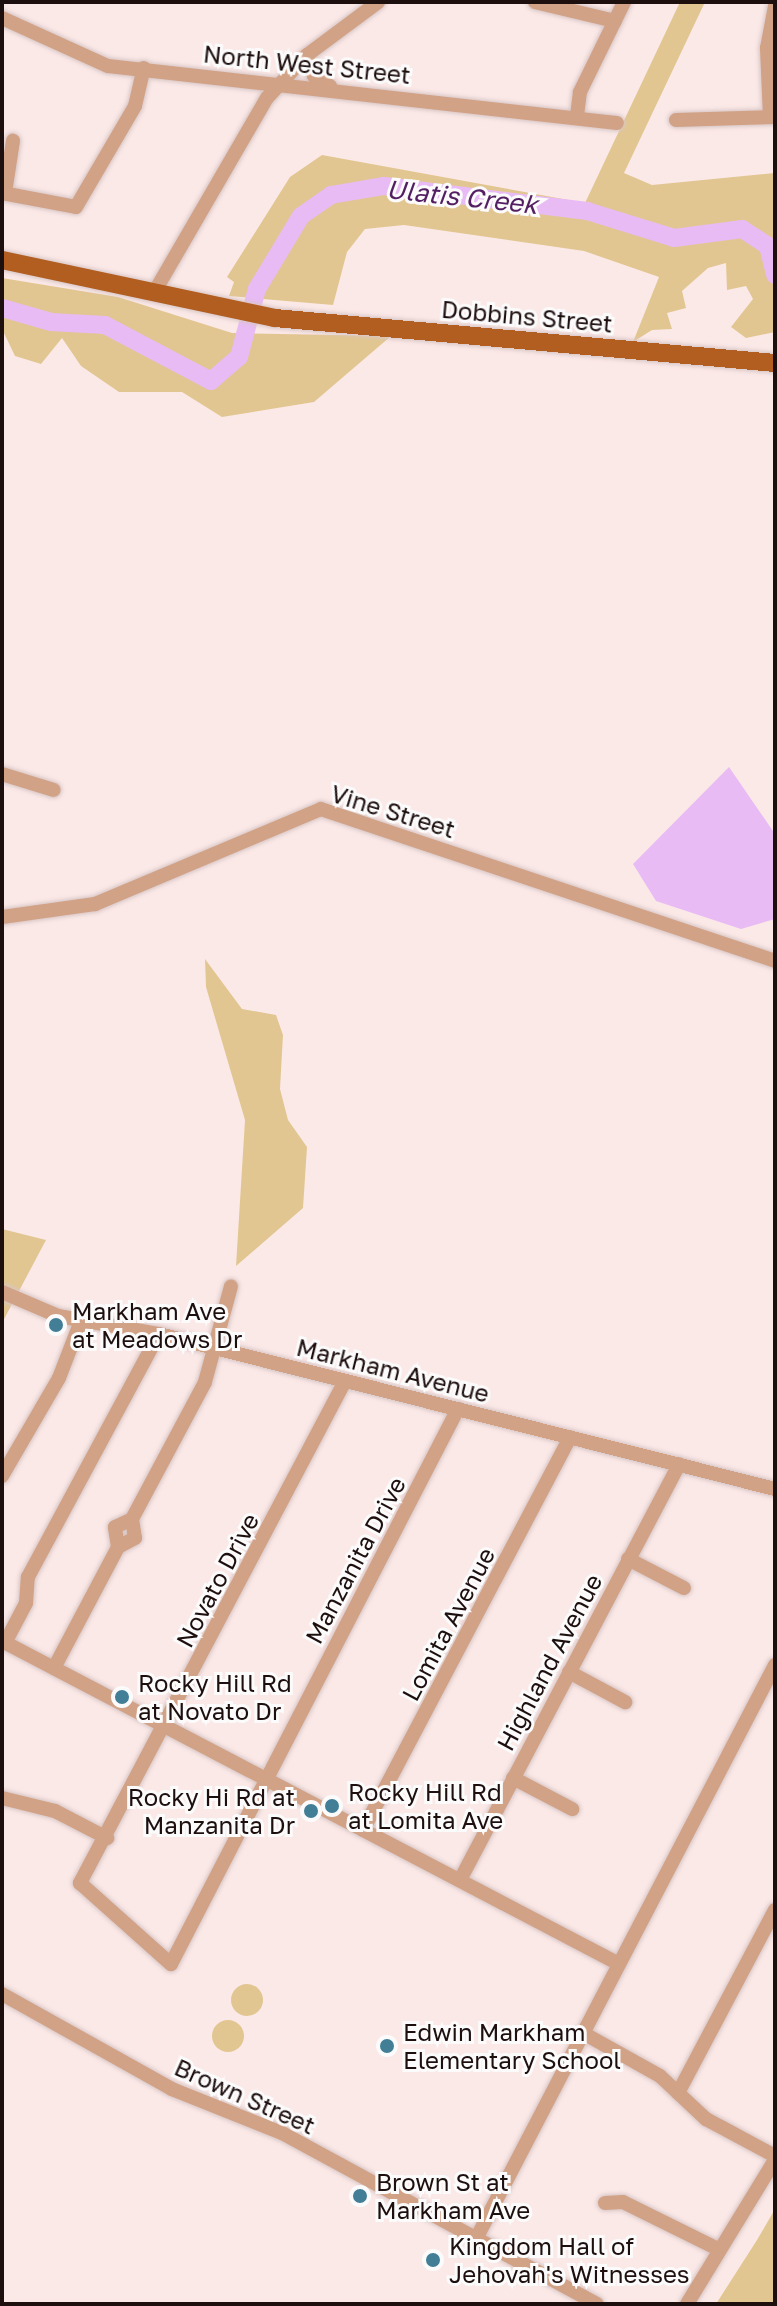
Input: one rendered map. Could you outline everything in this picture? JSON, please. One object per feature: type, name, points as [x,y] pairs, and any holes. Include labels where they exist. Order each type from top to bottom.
[{"type":"main road","points":[[2,260],[155,291]]},
{"type":"main road","name":"Dobbins Street","points":[[155,291],[232,312],[275,318],[775,363]]},
{"type":"street","points":[[155,291],[279,83],[306,56],[378,2]]},
{"type":"street","points":[[535,2],[615,21]]},
{"type":"street","points":[[577,116],[580,92],[624,2]]},
{"type":"street","points":[[676,120],[773,117],[767,48],[775,6]]},
{"type":"street","name":"North West Street","points":[[2,18],[97,64],[577,116],[617,123]]},
{"type":"street","points":[[306,56],[318,81],[342,91]]},
{"type":"street","points":[[13,141],[4,193],[76,207],[129,118],[144,68]]},
{"type":"street","points":[[2,774],[54,790]]},
{"type":"street","name":"Vine Street","points":[[2,917],[95,904],[321,809],[775,961]]},
{"type":"street","points":[[54,1668],[118,1547],[115,1527],[132,1519],[205,1382],[231,1286]]},
{"type":"street","name":"Markham Avenue","points":[[2,1292],[81,1321],[159,1334],[775,1489]]},
{"type":"street","points":[[2,1476],[59,1378],[81,1321]]},
{"type":"street","points":[[159,1334],[28,1577],[26,1603],[4,1642],[619,1964]]},
{"type":"street","name":"Novato Drive","points":[[80,1883],[107,1838],[345,1381]]},
{"type":"street","name":"Manzanita Drive","points":[[80,1883],[171,1964],[458,1409]]},
{"type":"street","name":"Lomita Avenue","points":[[363,1830],[570,1437]]},
{"type":"street","name":"Highland Avenue","points":[[460,1880],[679,1464]]},
{"type":"street","points":[[628,1559],[684,1588]]},
{"type":"street","points":[[477,2237],[775,1665]]},
{"type":"street","points":[[569,1672],[625,1702]]},
{"type":"street","points":[[513,1778],[572,1809]]},
{"type":"street","points":[[2,1798],[55,1811],[107,1838]]},
{"type":"street","points":[[678,2093],[775,1910]]},
{"type":"street","name":"Brown Street","points":[[2,1994],[172,2089],[257,2121],[597,2304]]},
{"type":"street","points":[[583,2033],[678,2093],[706,2119],[775,2158],[687,2304]]},
{"type":"street","points":[[605,2203],[623,2202],[718,2249]]},
{"type":"shaded area","points":[[680,2],[705,2],[624,173],[652,185],[775,173],[775,332],[746,338],[731,327],[753,299],[746,286],[727,290],[726,263],[708,268],[682,291],[686,308],[667,313],[672,329],[652,330],[633,342],[659,277],[584,251],[404,225],[365,229],[347,252],[333,305],[229,296],[234,282],[227,277],[290,177],[322,155],[585,203]]},
{"type":"shaded area","points":[[2,278],[118,297],[232,333],[391,336],[314,402],[222,417],[182,392],[119,392],[81,366],[62,338],[41,364],[15,356],[2,329]]},
{"type":"shaded area","points":[[729,767],[775,834],[775,919],[741,929],[656,901],[633,864]]},
{"type":"shaded area","points":[[205,959],[242,1009],[276,1015],[283,1035],[280,1089],[288,1120],[307,1147],[303,1208],[236,1266],[245,1120],[206,987]]},
{"type":"shaded area","points":[[2,1229],[46,1240],[2,1323]]},
{"type":"shaded area","points":[[247,1984],[258,1989],[263,2000],[258,2011],[247,2016],[236,2011],[231,2000],[236,1989]]},
{"type":"shaded area","points":[[228,2020],[239,2025],[244,2036],[239,2047],[228,2052],[217,2047],[212,2036],[217,2025]]},
{"type":"shaded area","points":[[775,2209],[775,2304],[716,2304],[757,2240]]},
{"type":"waterway","name":"Ulatis Creek","points":[[2,308],[51,322],[105,325],[211,381],[239,357],[257,289],[301,216],[331,195],[384,186],[587,211],[674,238],[742,229],[768,246],[775,275]]},
{"type":"place","name":"Markham Ave at Meadows Dr","points":[[56,1325]]},
{"type":"place","name":"Rocky Hill Rd at Novato Dr","points":[[122,1697]]},
{"type":"place","name":"Rocky Hill Rd at Lomita Ave","points":[[332,1806]]},
{"type":"place","name":"Rocky Hi Rd at Manzanita Dr","points":[[311,1811]]},
{"type":"place","name":"Edwin Markham Elementary School","points":[[387,2046]]},
{"type":"place","name":"Brown St at Markham Ave","points":[[360,2196]]},
{"type":"place","name":"Kingdom Hall of Jehovah's Witnesses","points":[[433,2260]]}]
